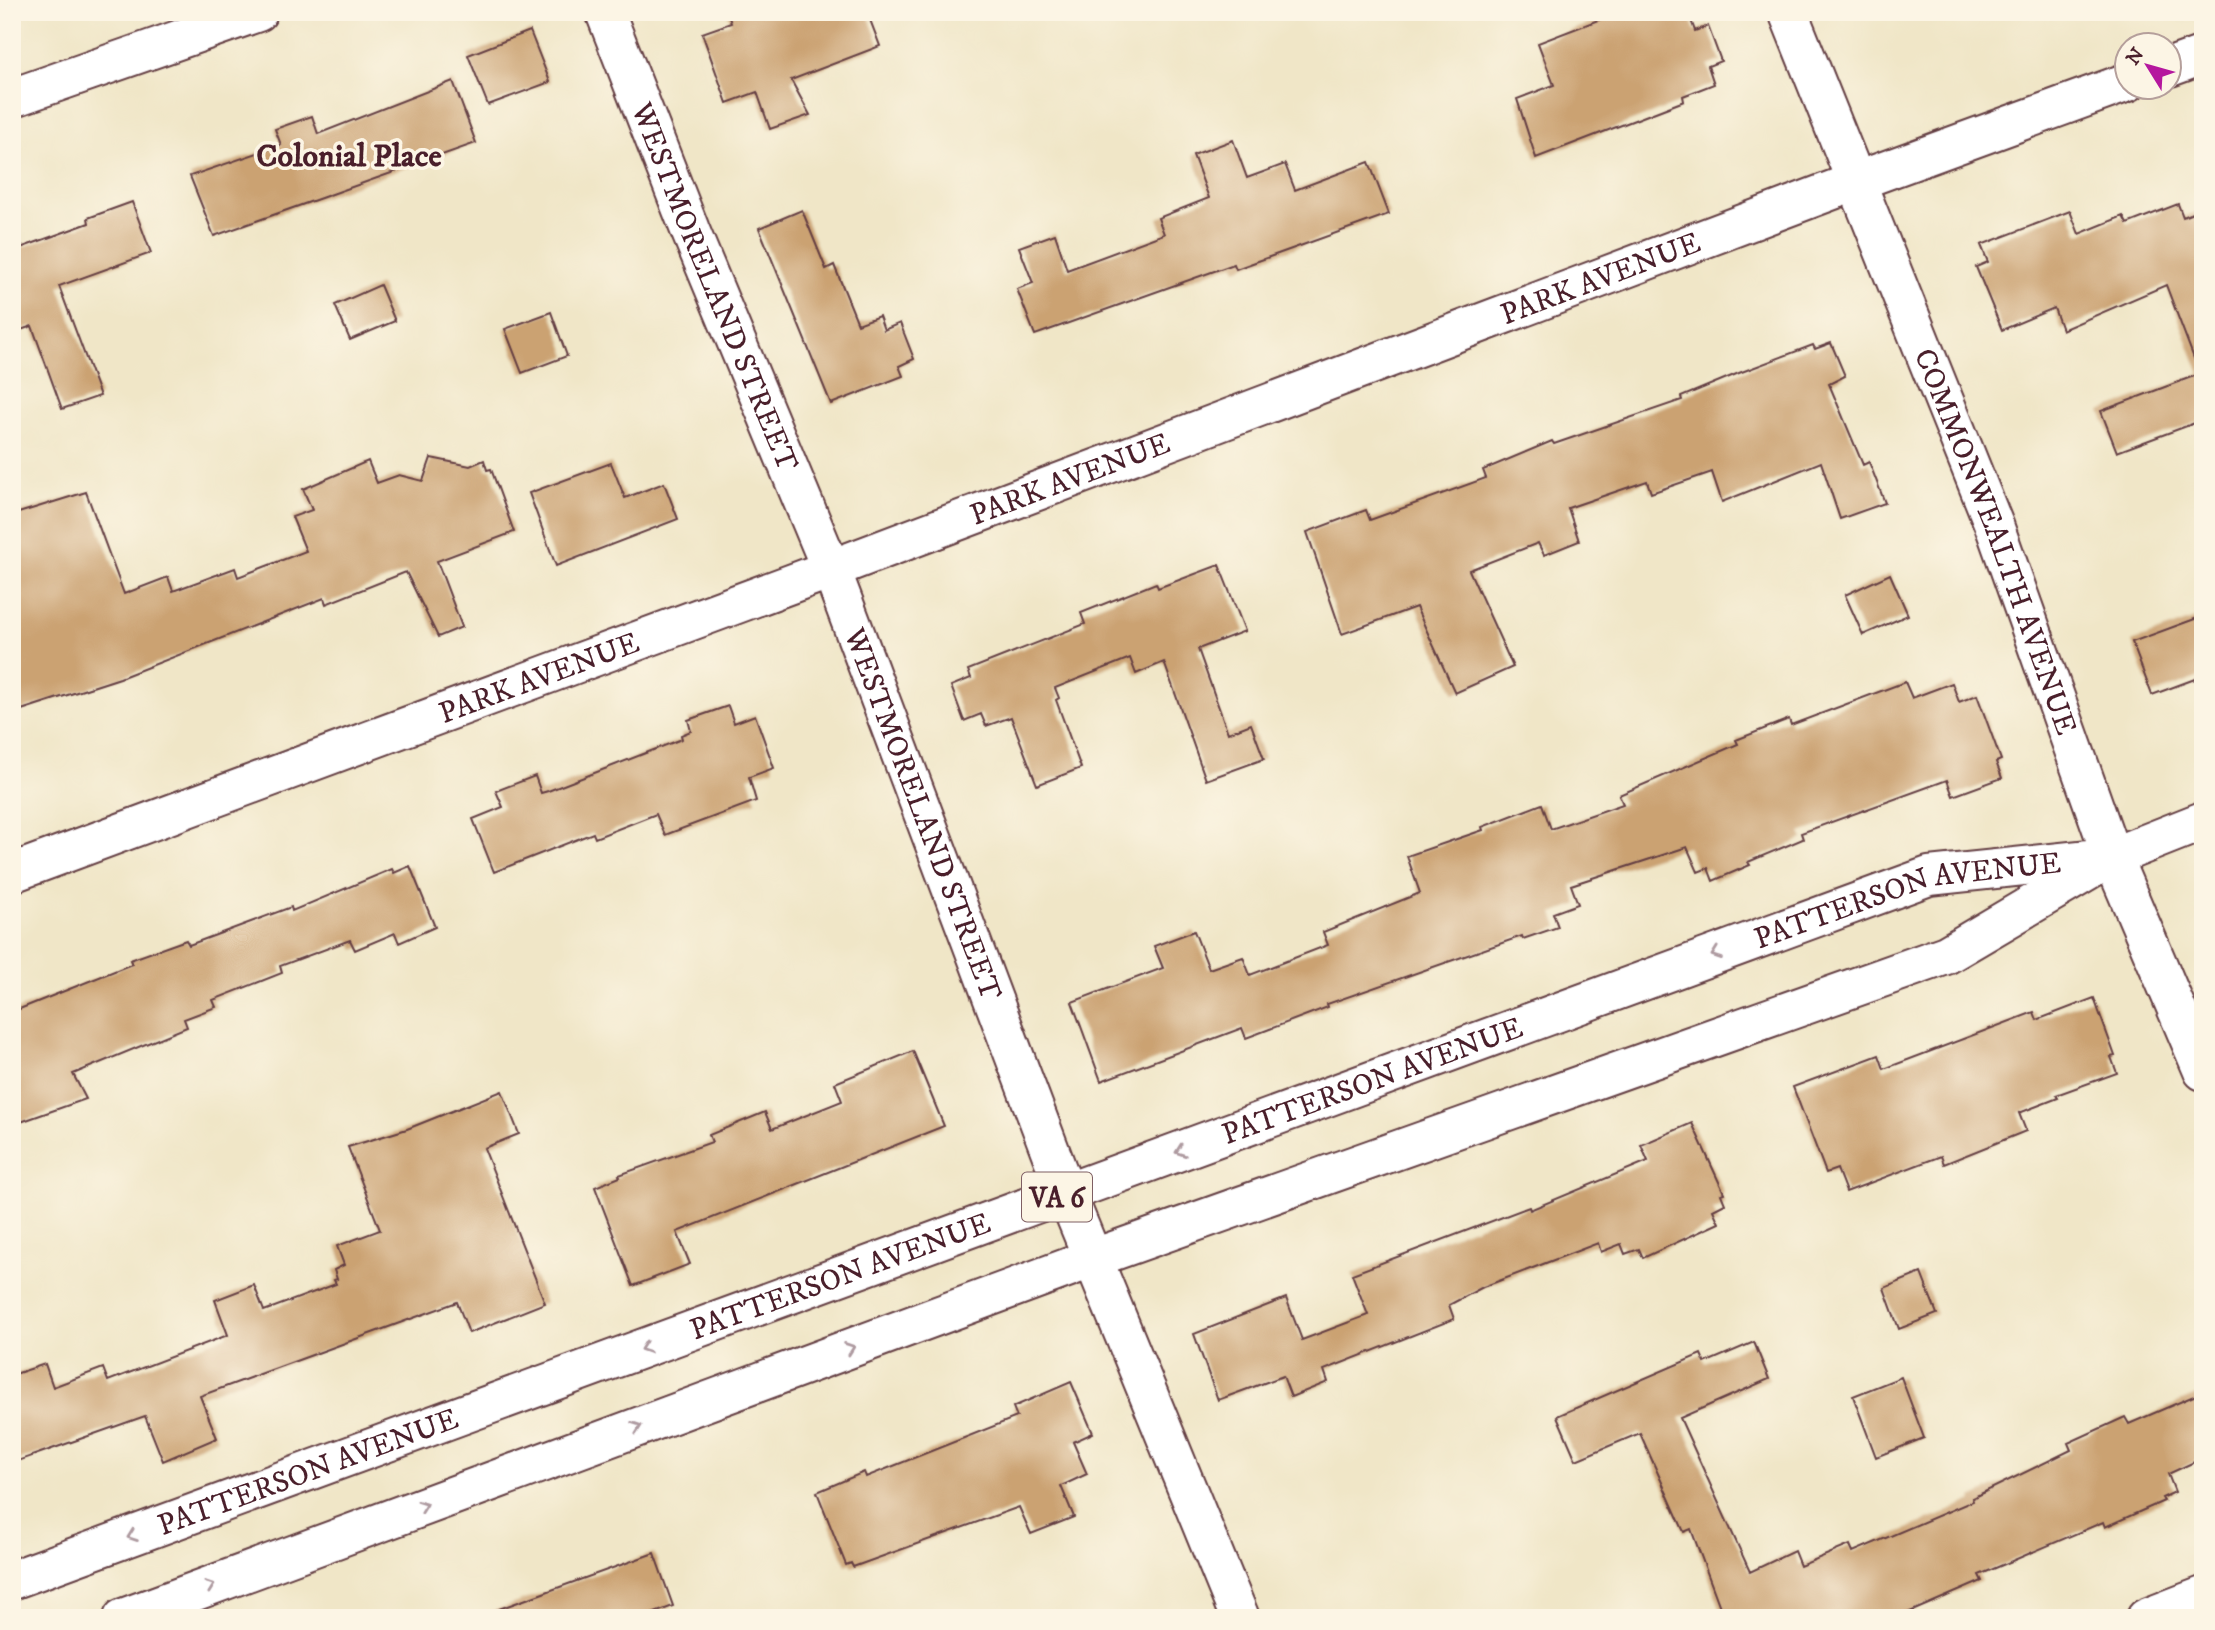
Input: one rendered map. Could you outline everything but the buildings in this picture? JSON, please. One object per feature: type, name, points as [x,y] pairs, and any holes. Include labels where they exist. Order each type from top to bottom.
[{"type":"street","points":[[12,98],[258,12]]},
{"type":"street","name":"WESTMORELAND STREET","points":[[605,12],[690,230],[831,569],[1091,1259],[1240,1618]]},
{"type":"street","name":"COMMONWEALTH AVENUE","points":[[1788,12],[1854,182],[1994,525],[2112,857],[2203,1071]]},
{"type":"street","points":[[2184,62],[2203,55]]},
{"type":"street","name":"PARK AVENUE","points":[[12,873],[831,569],[1854,182],[2114,87]]},
{"type":"street","name":"PATTERSON AVENUE","points":[[123,1618],[1091,1259],[1946,955],[2112,857],[2203,821]]},
{"type":"street","name":"PATTERSON AVENUE","points":[[12,1580],[1929,876],[2112,857]]},
{"type":"street","points":[[2146,1618],[2203,1596]]},
{"type":"district","name":"Colonial Place","points":[[349,155]]}]
